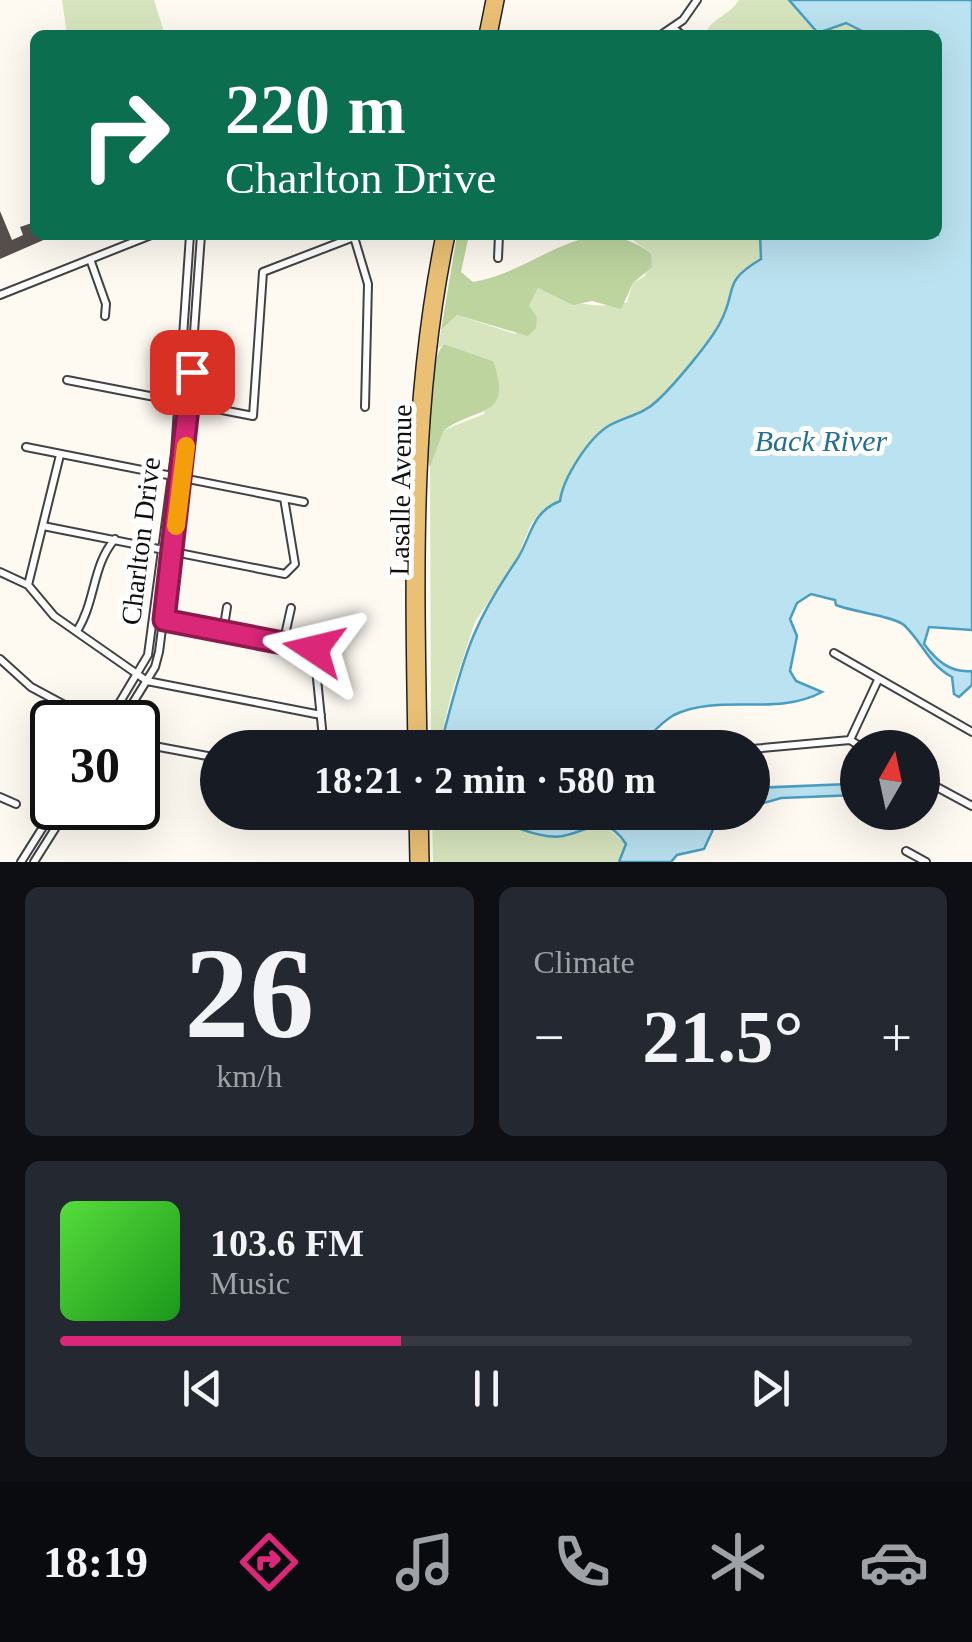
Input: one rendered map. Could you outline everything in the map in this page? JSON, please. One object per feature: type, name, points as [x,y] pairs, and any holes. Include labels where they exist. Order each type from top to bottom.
[{"type":"main road","points":[[485,30],[491,0]]},
{"type":"main road","points":[[493,30],[500,0]]},
{"type":"main road","name":"Lasalle Avenue","points":[[413,730],[412,442],[424,324],[440,240]]},
{"type":"main road","name":"Lasalle Avenue","points":[[422,730],[420,441],[429,353],[449,240]]},
{"type":"main road","points":[[414,830],[415,862]]},
{"type":"main road","points":[[423,830],[424,862]]},
{"type":"street","points":[[670,30],[696,0]]},
{"type":"street","points":[[0,295],[139,240]]},
{"type":"street","name":"Charlton Drive","points":[[122,700],[146,660],[153,619],[172,477],[190,240]]},
{"type":"street","name":"Charlton Drive","points":[[134,700],[158,660],[164,620],[182,478],[201,240]]},
{"type":"street","points":[[67,380],[253,416],[264,272],[347,240]]},
{"type":"street","points":[[358,240],[368,284],[365,407]]},
{"type":"street","points":[[498,258],[499,240]]},
{"type":"street","points":[[90,259],[106,304],[105,316]]},
{"type":"street","points":[[26,447],[304,502]]},
{"type":"street","points":[[28,586],[60,454]]},
{"type":"street","points":[[43,526],[288,573],[294,560],[284,498]]},
{"type":"street","points":[[77,631],[92,603],[100,555],[115,539]]},
{"type":"street","points":[[0,572],[28,586],[54,616],[147,680],[321,716]]},
{"type":"street","points":[[223,632],[226,607]]},
{"type":"street","points":[[283,644],[291,608]]},
{"type":"street","points":[[153,619],[314,649],[322,730]]},
{"type":"street","points":[[834,652],[972,732]]},
{"type":"street","points":[[0,659],[31,687],[55,700]]},
{"type":"street","points":[[855,730],[878,680]]},
{"type":"street","points":[[770,747],[840,741]]},
{"type":"street","points":[[160,747],[200,755]]},
{"type":"street","points":[[940,789],[972,806]]},
{"type":"street","points":[[0,797],[16,804]]},
{"type":"street","points":[[21,862],[41,830]]},
{"type":"street","points":[[34,862],[54,830]]},
{"type":"street","points":[[906,851],[926,862]]},
{"type":"green space","points":[[62,0],[154,0],[163,30],[66,30]]},
{"type":"green space","points":[[739,0],[789,0],[815,30],[708,30]]},
{"type":"green space","points":[[846,23],[860,30],[826,30]]},
{"type":"green space","points":[[456,240],[468,240],[461,272],[473,282],[497,276],[581,240],[627,240],[651,253],[652,267],[633,283],[621,309],[592,301],[573,305],[538,288],[529,306],[537,317],[536,328],[528,336],[457,315],[441,330]]},
{"type":"green space","points":[[633,240],[760,240],[761,259],[736,280],[716,329],[674,384],[653,404],[604,430],[573,471],[560,501],[532,522],[516,560],[475,622],[443,730],[431,730],[430,467],[444,430],[484,414],[493,361],[444,344],[438,349],[441,330],[457,315],[515,334],[538,288],[571,301],[614,305],[627,302],[633,283],[645,276],[651,253]]},
{"type":"green space","points":[[444,344],[493,361],[499,393],[489,408],[444,430],[430,467],[429,403],[434,366]]},
{"type":"green space","points":[[432,830],[523,830],[559,838],[576,830],[610,830],[626,844],[619,862],[433,862]]},
{"type":"water","name":"Back River","points":[[789,0],[972,0],[972,630],[929,627],[924,644],[945,665],[972,671],[972,685],[959,697],[954,694],[952,677],[937,666],[899,622],[843,608],[835,600],[811,594],[797,603],[790,619],[797,636],[790,671],[796,681],[822,692],[804,699],[692,709],[674,715],[656,730],[445,730],[473,636],[537,519],[560,501],[572,470],[594,439],[610,425],[653,405],[702,350],[721,321],[735,280],[761,259],[760,240],[942,240],[942,30],[860,30],[846,23],[815,30]]},
{"type":"water","points":[[840,784],[840,796],[770,801],[770,787]]},
{"type":"water","points":[[525,830],[583,830],[555,837]]},
{"type":"water","points":[[612,830],[713,830],[704,849],[677,855],[671,862],[619,862],[626,844]]},
{"type":"building","points":[[0,211],[12,240],[23,235],[20,227],[30,224],[30,240],[44,240],[0,259]]},
{"type":"slow traffic","points":[[176,526],[186,446]]},
{"type":"route","points":[[192,372],[164,620],[314,649]]}]
